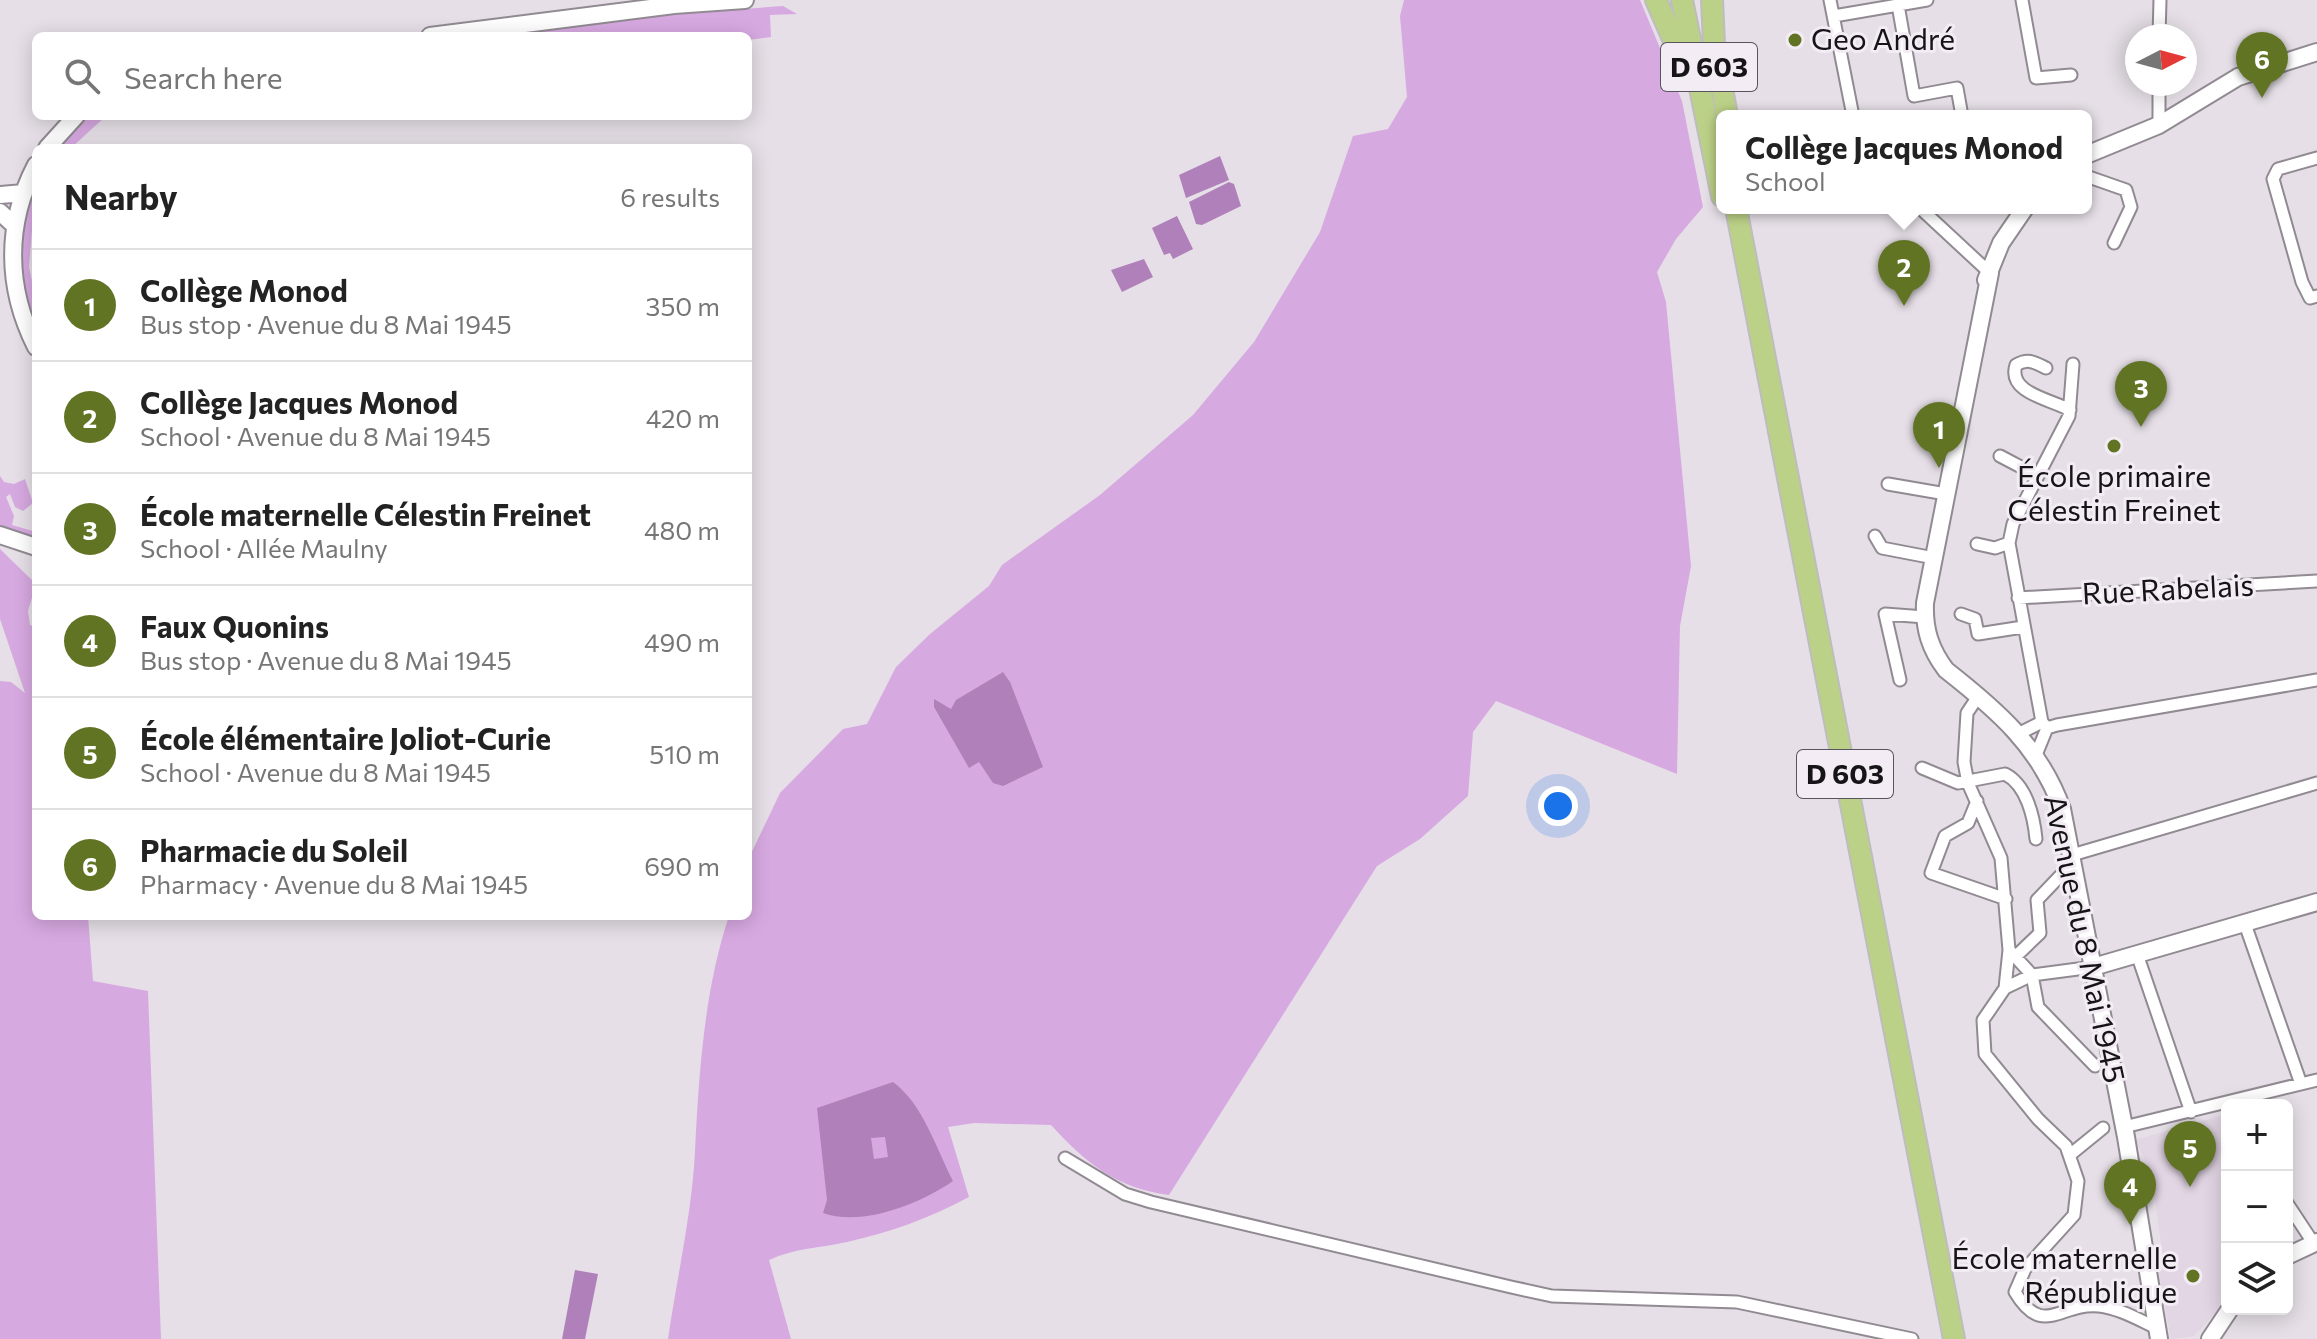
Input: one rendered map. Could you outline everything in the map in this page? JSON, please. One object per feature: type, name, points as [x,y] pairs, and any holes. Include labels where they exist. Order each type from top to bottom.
[{"type":"highway","points":[[1656,0],[1688,71],[1700,124],[1716,139]]},
{"type":"highway","name":"D 603","points":[[1682,0],[1716,136]]},
{"type":"highway","name":"D 603","points":[[1694,0],[1716,134]]},
{"type":"highway","points":[[1712,0],[1714,44],[1726,110]]},
{"type":"highway","name":"D 603","points":[[1725,214],[1942,1339]]},
{"type":"highway","name":"D 603","points":[[1737,214],[1954,1339]]},
{"type":"street","points":[[461,32],[674,5],[745,0]]},
{"type":"street","points":[[1830,0],[1852,110]]},
{"type":"street","points":[[1834,16],[1927,0]]},
{"type":"street","points":[[2022,0],[2036,78],[2071,75]]},
{"type":"street","points":[[2159,24],[2160,0]]},
{"type":"street","points":[[1903,3],[1914,96],[1957,88],[1961,110]]},
{"type":"street","points":[[2092,153],[2159,125],[2238,77],[2317,52]]},
{"type":"street","points":[[2159,96],[2159,125]]},
{"type":"street","points":[[51,144],[72,120]]},
{"type":"street","points":[[2317,158],[2278,169],[2273,179],[2302,282],[2310,298],[2317,296]]},
{"type":"street","points":[[32,174],[15,226],[14,284],[21,313],[32,338]]},
{"type":"street","points":[[2092,178],[2126,190],[2131,207],[2114,243]]},
{"type":"street","points":[[0,195],[22,198]]},
{"type":"street","points":[[0,203],[22,198]]},
{"type":"street","points":[[0,212],[15,226]]},
{"type":"street","points":[[1926,214],[1990,273]]},
{"type":"street","name":"Avenue du 8 Mai 1945","points":[[2021,214],[2001,243],[1980,298],[1925,617],[1937,658],[1946,670],[2020,733],[2036,755],[2062,809],[2069,867],[2093,967],[2124,1127],[2159,1334]]},
{"type":"street","points":[[0,269],[14,284]]},
{"type":"street","points":[[2046,368],[2030,360],[2016,365],[2013,374],[2016,384],[2070,410]]},
{"type":"street","points":[[2036,755],[2045,725],[2023,627],[2009,543],[2013,524],[2070,410],[2073,364]]},
{"type":"street","points":[[2000,456],[2038,476]]},
{"type":"street","points":[[1888,484],[1946,494]]},
{"type":"street","points":[[0,535],[32,546]]},
{"type":"street","points":[[1875,536],[1882,548],[1934,558]]},
{"type":"street","points":[[1977,544],[1995,548],[2009,543]]},
{"type":"street","name":"Rue Rabelais","points":[[2018,598],[2317,581]]},
{"type":"street","points":[[1900,680],[1885,614],[1925,617]]},
{"type":"street","points":[[1961,614],[1975,619],[1978,634],[2023,627]]},
{"type":"street","points":[[2020,733],[2045,725],[2317,680]]},
{"type":"street","points":[[1979,695],[1967,713],[1964,762],[1967,779],[2001,858],[2012,953],[2005,988],[1983,1020],[1985,1054],[2071,1154],[2078,1181],[2074,1215],[2055,1241],[2025,1269],[2015,1292],[2025,1312],[2045,1321],[2063,1318],[2080,1305],[2103,1306],[2159,1334]]},
{"type":"street","points":[[1922,768],[1958,783],[2005,774],[2012,778],[2033,813],[2036,839]]},
{"type":"street","points":[[2012,953],[2040,933],[2037,900],[2069,867],[2317,783]]},
{"type":"street","points":[[1977,801],[1968,823],[1945,836],[1931,873],[2006,899]]},
{"type":"street","points":[[2005,988],[2032,975],[2093,967],[2317,902]]},
{"type":"street","points":[[2245,924],[2301,1084]]},
{"type":"street","points":[[2012,953],[2032,975],[2038,1007],[2095,1066]]},
{"type":"street","points":[[2137,954],[2191,1112]]},
{"type":"street","points":[[2258,1099],[2317,1080]]},
{"type":"street","points":[[2124,1127],[2221,1107]]},
{"type":"street","points":[[2071,1154],[2103,1128]]},
{"type":"street","points":[[1065,1158],[1125,1194],[1151,1202],[1552,1296],[1737,1302],[1912,1339]]},
{"type":"street","points":[[2293,1212],[2315,1243],[2293,1253]]},
{"type":"street","points":[[2210,1339],[2226,1315]]},
{"type":"shaded area","points":[[1404,0],[1640,0],[1682,101],[1703,207],[1676,239],[1657,272],[1666,302],[1691,566],[1680,626],[1677,774],[1496,701],[1473,732],[1468,796],[1420,839],[1377,866],[1169,1195],[1150,1192],[1103,1172],[1051,1125],[974,1123],[948,1127],[969,1197],[895,1229],[769,1260],[791,1339],[668,1339],[691,1198],[701,1062],[714,973],[728,920],[752,920],[752,852],[780,793],[843,729],[867,724],[896,667],[930,634],[989,586],[1002,565],[1100,495],[1193,415],[1254,342],[1320,232],[1353,136],[1388,129],[1407,97],[1400,16]]},
{"type":"shaded area","points":[[783,6],[797,14],[770,15],[771,37],[752,39],[752,32],[523,32],[674,14]]},
{"type":"shaded area","points":[[81,120],[102,120],[75,144],[59,144]]},
{"type":"shaded area","points":[[1220,156],[1229,180],[1186,198],[1179,175]]},
{"type":"shaded area","points":[[1229,182],[1234,184],[1241,206],[1202,225],[1196,224],[1189,202]]},
{"type":"shaded area","points":[[32,193],[29,267],[32,320],[21,258]]},
{"type":"shaded area","points":[[1177,216],[1193,249],[1173,259],[1170,253],[1164,255],[1152,228]]},
{"type":"shaded area","points":[[1144,259],[1153,277],[1122,292],[1111,270]]},
{"type":"shaded area","points":[[0,476],[4,482],[14,484],[25,479],[32,504],[23,511],[15,507],[10,494],[6,497],[14,516],[12,525],[32,531],[32,539],[0,527]]},
{"type":"shaded area","points":[[0,549],[32,580],[28,611],[32,626],[32,920],[88,920],[93,981],[148,991],[161,1339],[0,1339],[0,681],[11,682],[25,693],[0,619]]},
{"type":"shaded area","points":[[1003,672],[1010,682],[1043,767],[1003,786],[993,783],[979,762],[969,768],[934,707],[934,699],[951,709],[956,700]]},
{"type":"shaded area","points":[[893,1082],[921,1114],[953,1181],[924,1198],[890,1211],[855,1217],[823,1213],[827,1200],[817,1108]],"holes":[[[885,1137],[888,1157],[874,1159],[871,1138]]]},
{"type":"shaded area","points":[[2221,1116],[2221,1306],[2194,1336],[2171,1339],[2158,1268],[2164,1265],[2151,1171],[2135,1140]]},
{"type":"shaded area","points":[[575,1270],[598,1274],[585,1339],[562,1339]]},
{"type":"place","name":"Geo André","points":[[1795,40]]},
{"type":"place","name":"Pharmacie du Soleil","points":[[2262,98]]},
{"type":"place","name":"Collège Jacques Monod","points":[[1904,306]]},
{"type":"place","name":"École maternelle Célestin Freinet","points":[[2141,427]]},
{"type":"place","name":"École primaire Célestin Freinet","points":[[2114,446]]},
{"type":"place","name":"Collège Monod","points":[[1939,468]]},
{"type":"place","name":"École élémentaire Joliot-Curie","points":[[2190,1187]]},
{"type":"place","name":"Faux Quonins","points":[[2130,1225]]},
{"type":"place","name":"École maternelle République","points":[[2193,1276]]}]
